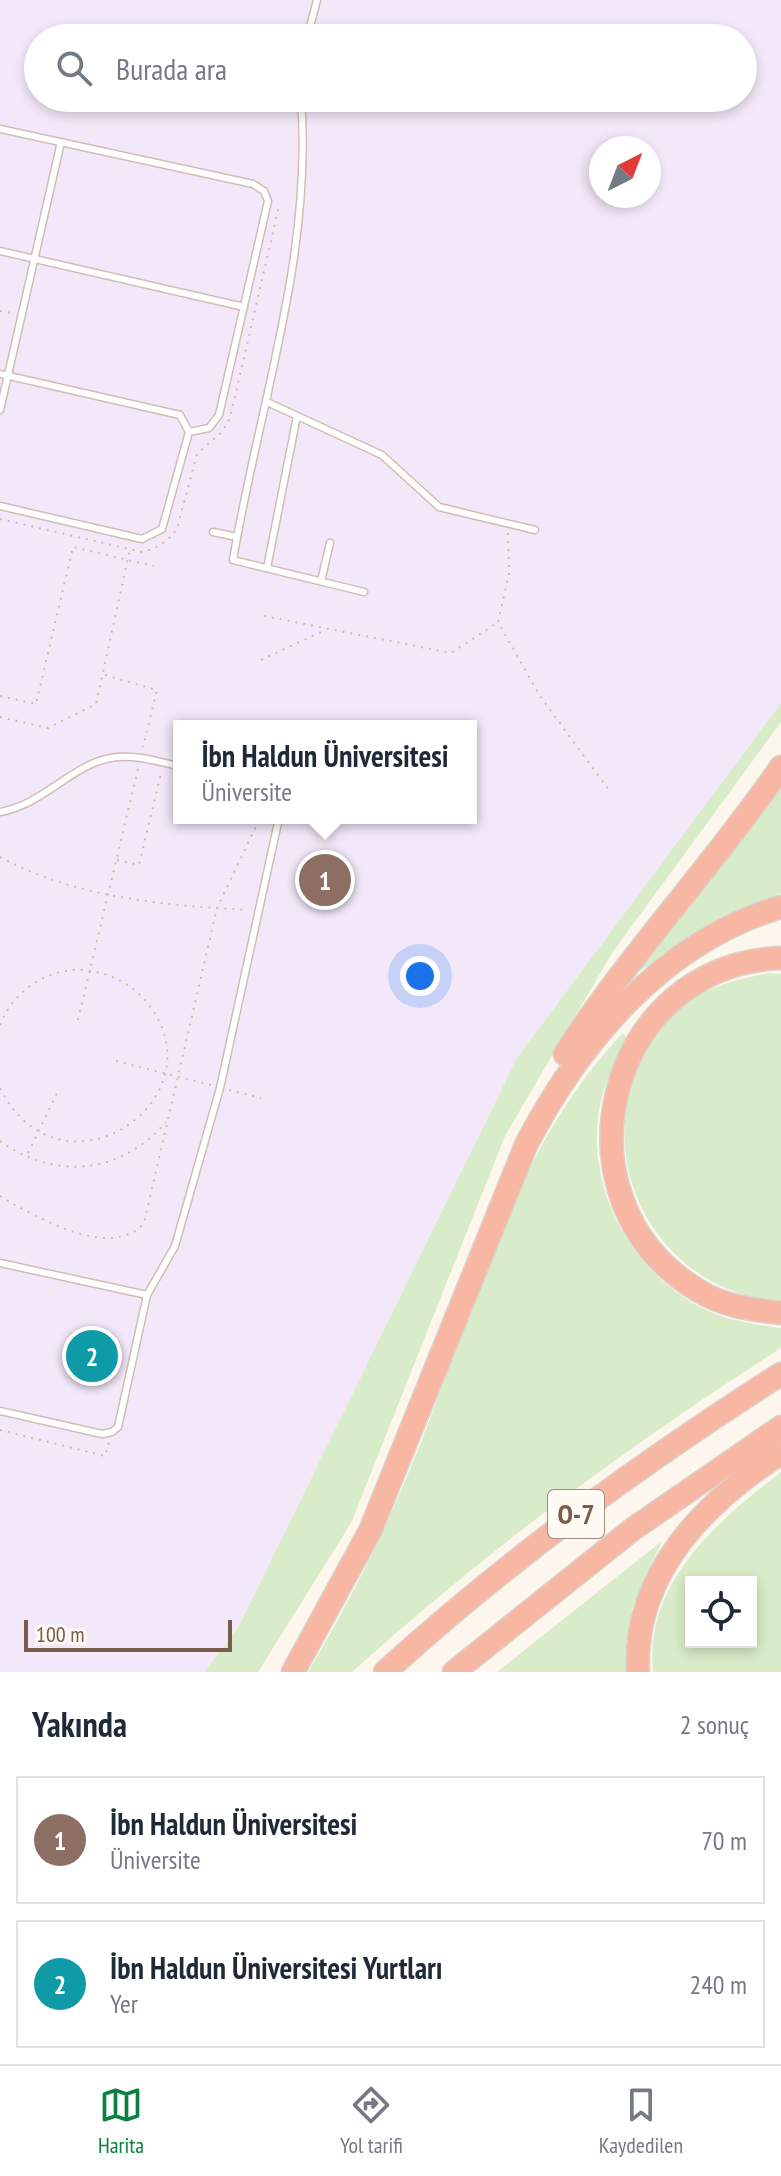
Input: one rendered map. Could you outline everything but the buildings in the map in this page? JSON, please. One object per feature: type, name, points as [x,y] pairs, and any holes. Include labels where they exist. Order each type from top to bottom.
[{"type":"highway","points":[[388,1489],[476,1231],[517,1135],[597,1006],[781,767]]},
{"type":"highway","points":[[293,1672],[342,1588],[388,1489],[526,1145],[563,1081],[605,1024],[672,963],[709,939],[781,907]]},
{"type":"highway","points":[[781,958],[721,971],[699,981],[664,1008],[639,1039],[621,1072],[612,1107],[610,1143],[624,1206],[652,1253],[674,1275],[700,1293],[731,1305],[781,1313]]},
{"type":"highway","name":"O-7","points":[[385,1672],[557,1528],[650,1461],[781,1374]]},
{"type":"highway","name":"O-7","points":[[454,1672],[633,1529],[781,1427]]},
{"type":"highway","points":[[638,1672],[641,1633],[648,1603],[677,1545],[720,1498],[781,1453]]},
{"type":"lane","points":[[311,24],[317,0]]},
{"type":"lane","points":[[302,112],[305,149],[301,221],[233,560],[364,592]]},
{"type":"lane","points":[[0,129],[253,184],[264,191],[267,208],[219,415],[209,428],[189,432]]},
{"type":"lane","points":[[0,410],[4,375],[61,142]]},
{"type":"lane","points":[[0,251],[244,307]]},
{"type":"lane","points":[[0,506],[142,539],[150,537],[166,524],[189,432],[180,415],[4,375]]},
{"type":"lane","points":[[267,402],[382,455],[437,506],[535,530]]},
{"type":"lane","points":[[267,568],[297,416]]},
{"type":"lane","points":[[213,532],[237,537]]},
{"type":"lane","points":[[321,581],[330,543]]},
{"type":"lane","points":[[0,812],[36,801],[82,769],[103,760],[141,758],[173,765]]},
{"type":"lane","points":[[0,1411],[102,1434],[118,1427],[147,1295],[175,1246],[220,1088],[256,910],[278,824]]},
{"type":"lane","points":[[0,1263],[147,1295]]},
{"type":"path","points":[[508,524],[509,574],[498,622],[540,696],[611,793]]},
{"type":"path","points":[[0,696],[36,704],[73,547],[154,566]]},
{"type":"path","points":[[0,717],[50,727],[95,705],[105,675],[130,549]]},
{"type":"path","points":[[264,616],[451,653],[498,622]]},
{"type":"path","points":[[261,660],[326,629]]},
{"type":"path","points":[[78,1020],[157,690],[105,675]]},
{"type":"path","points":[[116,860],[139,865],[164,763]]},
{"type":"path","points":[[0,1196],[86,1235],[116,1240],[126,1238],[144,1223],[217,908],[257,824]]},
{"type":"path","points":[[0,857],[22,868],[107,895],[162,906],[256,910]]},
{"type":"path","points":[[0,1025],[11,1004],[32,984],[59,973],[90,970],[131,987],[153,1010],[164,1039],[164,1073],[151,1105],[123,1131],[87,1142],[62,1140],[40,1132],[15,1112],[0,1088]]},
{"type":"path","points":[[116,1061],[261,1098]]},
{"type":"path","points":[[27,1155],[59,1089]]},
{"type":"path","points":[[0,1141],[61,1168],[106,1164],[143,1145],[167,1121]]},
{"type":"path","points":[[0,1430],[105,1456],[112,1432]]},
{"type":"shaded area","points":[[0,0],[781,0],[781,703],[517,1058],[238,1628],[204,1672],[0,1672]]},
{"type":"green space","points":[[781,703],[781,722],[612,953],[505,1136],[351,1523],[258,1672],[204,1672],[238,1628],[517,1058]]},
{"type":"green space","points":[[781,786],[781,893],[735,913],[638,972]]},
{"type":"green space","points":[[769,973],[781,974],[781,1302],[728,1289],[685,1263],[652,1226],[632,1183],[624,1135],[631,1087],[652,1042],[698,996],[727,983]]},
{"type":"green space","points":[[623,1033],[627,1038],[602,1096],[597,1147],[601,1176],[621,1230],[637,1254],[679,1294],[722,1316],[781,1328],[781,1348],[560,1501],[454,1584],[352,1672],[308,1672],[352,1593],[404,1483],[478,1288],[525,1178],[553,1126],[585,1078]]},
{"type":"green space","points":[[781,1472],[781,1672],[653,1672],[653,1640],[660,1610],[673,1582],[710,1533]]},
{"type":"green space","points":[[662,1541],[632,1609],[626,1672],[497,1672]]},
{"type":"place","name":"İbn Haldun Üniversitesi","points":[[325,880]]},
{"type":"place","name":"İbn Haldun Üniversitesi Yurtları","points":[[92,1356]]}]
